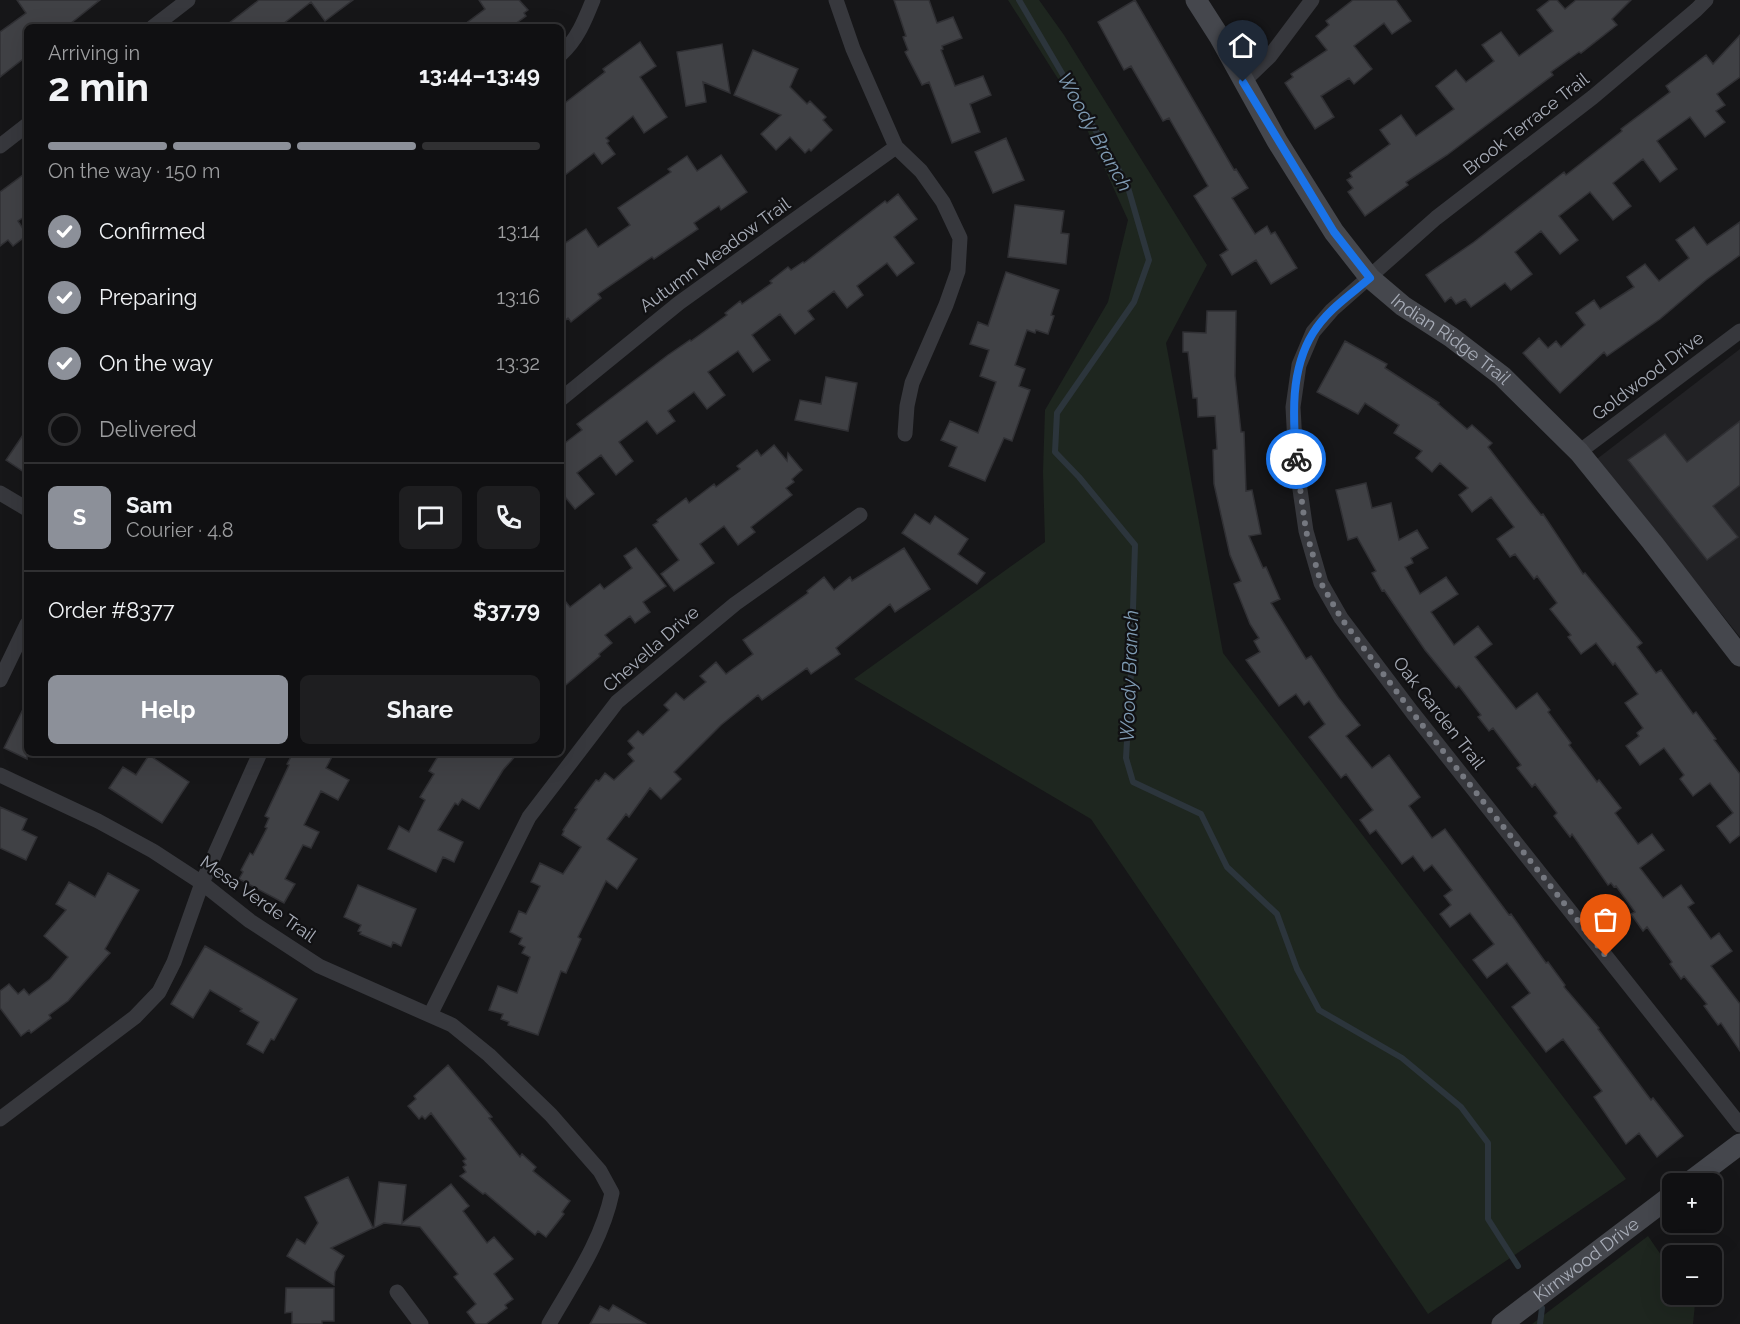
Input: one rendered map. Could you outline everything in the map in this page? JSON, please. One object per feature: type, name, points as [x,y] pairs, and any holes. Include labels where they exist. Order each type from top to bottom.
[{"type":"street","points":[[157,24],[188,0]]},
{"type":"street","points":[[564,52],[583,25],[593,0]]},
{"type":"street","points":[[836,0],[866,80],[897,147],[921,171],[943,202],[960,237],[958,271],[946,305],[912,383],[907,406],[905,434]]},
{"type":"street","name":"Indian Ridge Trail","points":[[1196,0],[1334,232],[1370,278],[1403,306],[1502,376],[1579,452],[1740,656]]},
{"type":"street","points":[[1243,82],[1270,56],[1312,0]]},
{"type":"street","name":"Brook Terrace Trail","points":[[1370,278],[1436,218],[1593,97],[1706,0]]},
{"type":"street","points":[[0,146],[24,127]]},
{"type":"street","name":"Autumn Meadow Trail","points":[[564,397],[679,303],[897,147]]},
{"type":"street","name":"Oak Garden Trail","points":[[1370,278],[1332,310],[1313,332],[1299,365],[1293,407],[1296,462],[1306,531],[1321,583],[1341,618],[1412,712],[1740,1125]]},
{"type":"street","name":"Goldwood Drive","points":[[1579,452],[1740,331]]},
{"type":"street","points":[[0,493],[24,507]]},
{"type":"street","name":"Chevella Drive","points":[[430,1015],[530,817],[616,702],[735,604],[860,515]]},
{"type":"street","points":[[0,680],[24,630]]},
{"type":"street","points":[[0,1119],[135,1017],[159,992],[174,962],[202,883],[259,756]]},
{"type":"street","name":"Mesa Verde Trail","points":[[0,775],[98,821],[153,851],[202,883],[250,921],[319,966],[452,1025],[489,1055],[551,1115],[591,1161],[612,1192],[596,1242],[549,1324]]},
{"type":"street","points":[[1702,1173],[1740,1144]]},
{"type":"street","name":"Kirnwood Drive","points":[[1502,1324],[1662,1203]]},
{"type":"street","points":[[397,1292],[421,1324]]},
{"type":"shaded area","points":[[1008,0],[1039,0],[1064,35],[1207,265],[1166,343],[1223,653],[1626,1179],[1428,1314],[1091,819],[854,679],[1045,542],[1043,472],[1045,410],[1108,302],[1128,220],[1079,112]]},
{"type":"shaded area","points":[[1740,349],[1740,637],[1597,459]]},
{"type":"shaded area","points":[[1648,1236],[1662,1256],[1662,1305],[1695,1305],[1693,1324],[1532,1324]]},
{"type":"building","points":[[17,0],[100,0],[70,24],[24,24],[24,58],[0,77],[0,32],[26,13]]},
{"type":"building","points":[[259,0],[353,0],[325,21],[311,2],[283,24],[228,24]]},
{"type":"building","points":[[479,0],[519,0],[528,10],[524,13],[526,16],[515,24],[465,24],[485,9]]},
{"type":"building","points":[[894,0],[929,0],[937,23],[953,17],[962,38],[942,46],[941,50],[955,86],[983,76],[991,95],[970,104],[980,132],[952,143],[929,82],[922,85],[905,52],[908,50],[903,37],[906,36]]},
{"type":"building","points":[[1135,0],[1234,170],[1236,169],[1248,188],[1232,198],[1255,234],[1267,226],[1271,234],[1275,232],[1297,268],[1271,284],[1256,260],[1232,275],[1220,255],[1228,250],[1194,196],[1208,186],[1169,118],[1163,121],[1131,66],[1124,70],[1098,22]]},
{"type":"building","points":[[1353,0],[1396,0],[1411,21],[1392,34],[1384,23],[1354,46],[1372,69],[1354,84],[1349,78],[1321,96],[1334,117],[1315,129],[1285,83],[1293,77],[1291,74],[1327,50],[1316,36],[1329,25],[1326,21]]},
{"type":"building","points":[[1550,0],[1557,0],[1565,9],[1576,0],[1631,0],[1612,19],[1617,25],[1581,53],[1579,52],[1551,72],[1553,75],[1447,155],[1406,182],[1408,185],[1365,216],[1348,192],[1353,188],[1347,180],[1352,177],[1350,173],[1390,144],[1380,130],[1401,115],[1416,136],[1454,109],[1436,86],[1456,70],[1466,82],[1494,61],[1482,45],[1501,32],[1519,56],[1553,31],[1537,10]]},
{"type":"building","points":[[1740,35],[1740,77],[1717,94],[1725,105],[1716,111],[1725,122],[1705,137],[1690,117],[1657,141],[1677,169],[1660,182],[1643,159],[1613,183],[1631,206],[1613,220],[1590,192],[1559,216],[1578,240],[1560,254],[1541,231],[1515,252],[1532,274],[1511,290],[1505,283],[1471,307],[1465,299],[1456,304],[1451,297],[1445,302],[1426,275],[1474,242],[1564,172],[1566,175],[1622,131],[1621,129],[1670,92],[1666,86],[1706,55],[1713,64]]},
{"type":"building","points":[[640,42],[656,66],[640,77],[667,117],[644,133],[633,116],[606,138],[615,154],[602,164],[594,153],[564,176],[564,104],[605,72],[603,69]]},
{"type":"building","points":[[722,44],[730,93],[703,82],[706,102],[686,106],[677,52]]},
{"type":"building","points":[[753,50],[798,69],[790,87],[807,104],[810,101],[826,117],[823,120],[832,130],[811,151],[809,149],[805,153],[790,137],[776,150],[761,134],[781,115],[734,95]]},
{"type":"building","points":[[1006,138],[1024,180],[993,193],[975,152]]},
{"type":"building","points":[[721,155],[747,192],[721,210],[719,206],[694,223],[698,229],[598,294],[601,298],[571,322],[568,318],[564,321],[564,244],[586,229],[598,247],[630,225],[618,208],[671,172],[668,169],[687,156],[697,171]]},
{"type":"building","points":[[24,174],[24,217],[18,221],[24,230],[24,237],[13,246],[8,240],[0,246],[0,192]]},
{"type":"building","points":[[898,194],[917,219],[894,237],[914,263],[897,276],[887,263],[857,286],[863,295],[847,308],[834,291],[808,311],[814,319],[795,334],[780,314],[752,335],[770,360],[753,372],[738,351],[708,372],[725,395],[707,409],[694,392],[668,411],[675,421],[657,434],[647,421],[619,442],[633,461],[616,475],[601,455],[577,473],[594,494],[575,509],[564,496],[564,444],[582,430],[577,424],[668,355],[727,315],[725,313],[740,301],[742,304],[772,283],[770,281],[788,267],[791,270],[804,263],[885,201],[887,203]]},
{"type":"building","points":[[1015,205],[1064,211],[1061,233],[1069,234],[1066,264],[1008,257]]},
{"type":"building","points":[[1740,222],[1740,255],[1660,319],[1607,356],[1604,352],[1560,393],[1523,353],[1539,338],[1548,348],[1556,341],[1561,347],[1585,325],[1576,313],[1594,300],[1600,309],[1634,287],[1627,277],[1645,264],[1659,281],[1689,258],[1676,240],[1694,227],[1707,245]]},
{"type":"building","points":[[1006,272],[1059,290],[1048,334],[1027,330],[1015,365],[1025,369],[1019,386],[1030,390],[1012,441],[1004,438],[985,481],[949,466],[957,447],[941,440],[950,421],[978,433],[996,382],[980,376],[989,350],[970,344],[978,322],[988,326]]},
{"type":"building","points":[[1207,311],[1236,311],[1235,376],[1241,432],[1244,432],[1246,491],[1252,490],[1261,534],[1249,536],[1280,599],[1271,603],[1306,659],[1311,656],[1360,725],[1346,736],[1372,768],[1389,755],[1420,797],[1409,806],[1432,838],[1445,829],[1546,963],[1548,962],[1565,985],[1564,987],[1599,1028],[1651,1100],[1653,1098],[1683,1136],[1657,1157],[1639,1133],[1626,1144],[1594,1097],[1602,1091],[1563,1039],[1546,1052],[1512,1007],[1530,993],[1507,963],[1487,978],[1473,960],[1494,944],[1470,913],[1450,927],[1440,914],[1451,905],[1444,896],[1452,890],[1432,865],[1424,871],[1413,856],[1402,864],[1376,830],[1370,834],[1360,820],[1373,810],[1346,774],[1341,778],[1309,737],[1325,724],[1309,701],[1304,705],[1296,694],[1279,706],[1246,660],[1260,652],[1254,641],[1259,638],[1250,624],[1234,584],[1241,581],[1230,555],[1214,484],[1213,450],[1217,449],[1215,416],[1198,417],[1197,398],[1193,398],[1188,352],[1183,352],[1183,332],[1206,333]]},
{"type":"building","points":[[1345,341],[1387,364],[1385,368],[1439,403],[1467,429],[1472,425],[1492,443],[1488,447],[1541,515],[1543,514],[1583,574],[1585,573],[1642,643],[1637,647],[1656,673],[1661,670],[1693,714],[1696,712],[1740,774],[1740,835],[1730,843],[1717,826],[1733,813],[1710,783],[1693,796],[1680,779],[1684,775],[1664,748],[1640,765],[1626,746],[1639,736],[1637,733],[1643,728],[1625,703],[1638,694],[1615,663],[1613,665],[1596,643],[1581,654],[1568,637],[1571,635],[1550,609],[1557,603],[1537,576],[1534,579],[1515,554],[1510,557],[1497,539],[1514,527],[1491,497],[1472,512],[1459,495],[1468,488],[1440,463],[1432,472],[1416,458],[1422,451],[1394,433],[1399,425],[1365,403],[1358,414],[1317,392]]},
{"type":"building","points":[[826,377],[857,383],[848,431],[795,420],[800,400],[821,404]]},
{"type":"building","points":[[1740,421],[1740,485],[1713,506],[1738,537],[1707,560],[1628,460],[1665,434],[1687,462]]},
{"type":"building","points":[[24,433],[24,472],[6,460]]},
{"type":"building","points":[[774,445],[787,461],[788,453],[802,470],[792,479],[794,482],[786,488],[792,495],[751,527],[755,532],[738,545],[724,526],[700,544],[714,563],[674,591],[661,574],[679,560],[653,525],[686,498],[689,503],[714,484],[716,487],[740,469],[737,466],[757,450],[761,456]]},
{"type":"building","points":[[1366,483],[1372,508],[1391,503],[1399,540],[1417,530],[1428,548],[1411,558],[1413,563],[1405,567],[1420,594],[1446,577],[1458,594],[1431,612],[1454,645],[1478,626],[1492,644],[1475,657],[1516,709],[1537,693],[1571,743],[1569,745],[1597,782],[1599,780],[1621,808],[1615,813],[1638,844],[1652,834],[1664,850],[1640,868],[1663,898],[1681,885],[1694,903],[1688,907],[1711,939],[1719,933],[1732,951],[1711,966],[1740,1004],[1740,1051],[1721,1023],[1718,1025],[1704,1006],[1707,1004],[1689,982],[1684,976],[1681,979],[1647,927],[1643,931],[1631,914],[1635,912],[1616,886],[1614,887],[1611,883],[1608,885],[1572,834],[1570,837],[1554,816],[1557,813],[1535,784],[1532,787],[1517,768],[1521,765],[1493,728],[1489,731],[1478,717],[1481,715],[1459,686],[1456,688],[1425,650],[1384,590],[1382,591],[1372,573],[1376,571],[1357,537],[1348,540],[1336,490]]},
{"type":"building","points":[[915,514],[930,524],[935,516],[968,539],[958,554],[985,573],[977,584],[902,533]]},
{"type":"building","points":[[636,548],[666,586],[643,602],[650,612],[635,623],[630,616],[605,635],[612,643],[564,686],[564,600],[570,607],[600,584],[604,589],[632,568],[624,556]]},
{"type":"building","points":[[904,548],[930,589],[895,612],[890,604],[836,648],[840,654],[811,674],[807,668],[762,700],[758,695],[721,725],[674,772],[681,779],[661,799],[650,788],[629,817],[626,814],[607,839],[637,859],[617,889],[606,881],[578,937],[581,939],[566,973],[561,971],[538,1035],[508,1025],[509,1022],[501,1019],[503,1014],[489,1010],[498,986],[517,993],[530,957],[522,953],[525,947],[519,944],[522,938],[510,932],[519,911],[526,914],[540,886],[531,882],[540,863],[563,874],[581,847],[562,835],[563,830],[577,809],[575,808],[596,780],[599,781],[605,773],[614,780],[634,761],[628,754],[634,748],[628,741],[638,731],[643,735],[669,710],[664,705],[676,693],[684,700],[706,682],[700,676],[716,662],[726,674],[753,654],[743,640],[808,593],[807,591],[824,577],[834,590],[850,577],[852,581]]},
{"type":"building","points":[[24,707],[24,756],[27,756],[27,759],[4,748]]},
{"type":"building","points":[[150,756],[189,782],[162,823],[109,788],[123,767],[136,775]]},
{"type":"building","points":[[291,756],[332,756],[326,768],[349,780],[338,800],[321,791],[304,825],[319,832],[311,848],[303,845],[285,879],[295,884],[284,903],[239,879],[250,853],[253,855],[267,828],[265,827],[269,818],[265,816],[289,765],[287,764]]},
{"type":"building","points":[[438,756],[515,756],[503,770],[479,809],[462,799],[458,805],[455,803],[438,830],[463,842],[454,862],[443,857],[436,872],[388,849],[399,826],[409,832],[425,800],[420,797],[434,774],[429,771]]},
{"type":"building","points":[[0,807],[27,819],[22,830],[37,837],[26,860],[0,848]]},
{"type":"building","points":[[108,873],[139,890],[105,949],[110,953],[68,1001],[49,1015],[51,1018],[31,1033],[29,1030],[21,1036],[0,1008],[0,991],[9,984],[18,994],[24,989],[29,995],[50,979],[68,957],[44,936],[66,910],[56,904],[69,882],[95,897]]},
{"type":"building","points":[[358,885],[416,909],[401,946],[393,942],[391,947],[360,934],[361,932],[358,931],[361,925],[344,917]]},
{"type":"building","points":[[205,946],[297,999],[274,1040],[271,1039],[263,1053],[247,1044],[259,1022],[210,990],[193,1018],[171,1004]]},
{"type":"building","points":[[448,1065],[492,1117],[489,1118],[520,1157],[522,1154],[536,1167],[533,1171],[570,1201],[562,1212],[564,1214],[546,1237],[538,1231],[535,1235],[485,1193],[483,1194],[460,1176],[466,1172],[463,1167],[466,1165],[463,1161],[466,1159],[431,1113],[425,1119],[422,1116],[419,1119],[408,1106],[416,1099],[414,1096]]},
{"type":"building","points":[[348,1177],[373,1228],[331,1248],[344,1256],[335,1272],[334,1285],[287,1256],[297,1239],[305,1244],[318,1223],[305,1197]]},
{"type":"building","points":[[379,1182],[406,1185],[402,1223],[451,1184],[469,1206],[463,1211],[487,1243],[494,1237],[513,1259],[494,1274],[513,1299],[505,1305],[507,1308],[486,1324],[476,1324],[467,1312],[476,1304],[454,1277],[458,1274],[420,1227],[384,1223],[374,1228]]},
{"type":"building","points":[[286,1288],[334,1288],[334,1321],[322,1321],[322,1324],[292,1324],[292,1312],[285,1313]]},
{"type":"building","points":[[613,1305],[646,1324],[590,1324],[600,1306],[609,1311]]},
{"type":"waterway","name":"Woody Branch","points":[[1019,0],[1127,184],[1149,260],[1134,302],[1057,413],[1055,452],[1079,477],[1135,545],[1126,758],[1133,782],[1201,814],[1227,867],[1277,914],[1297,969],[1319,1010],[1402,1058],[1461,1107],[1488,1143],[1488,1219],[1518,1266]]},
{"type":"waterway","name":"Woody Branch","points":[[1540,1324],[1542,1308]]},
{"type":"way so far","points":[[1296,459],[1306,531],[1321,583],[1341,618],[1412,712],[1606,956]]},
{"type":"route","points":[[1243,82],[1334,232],[1370,278],[1332,310],[1313,332],[1299,365],[1293,407],[1296,459]]}]
